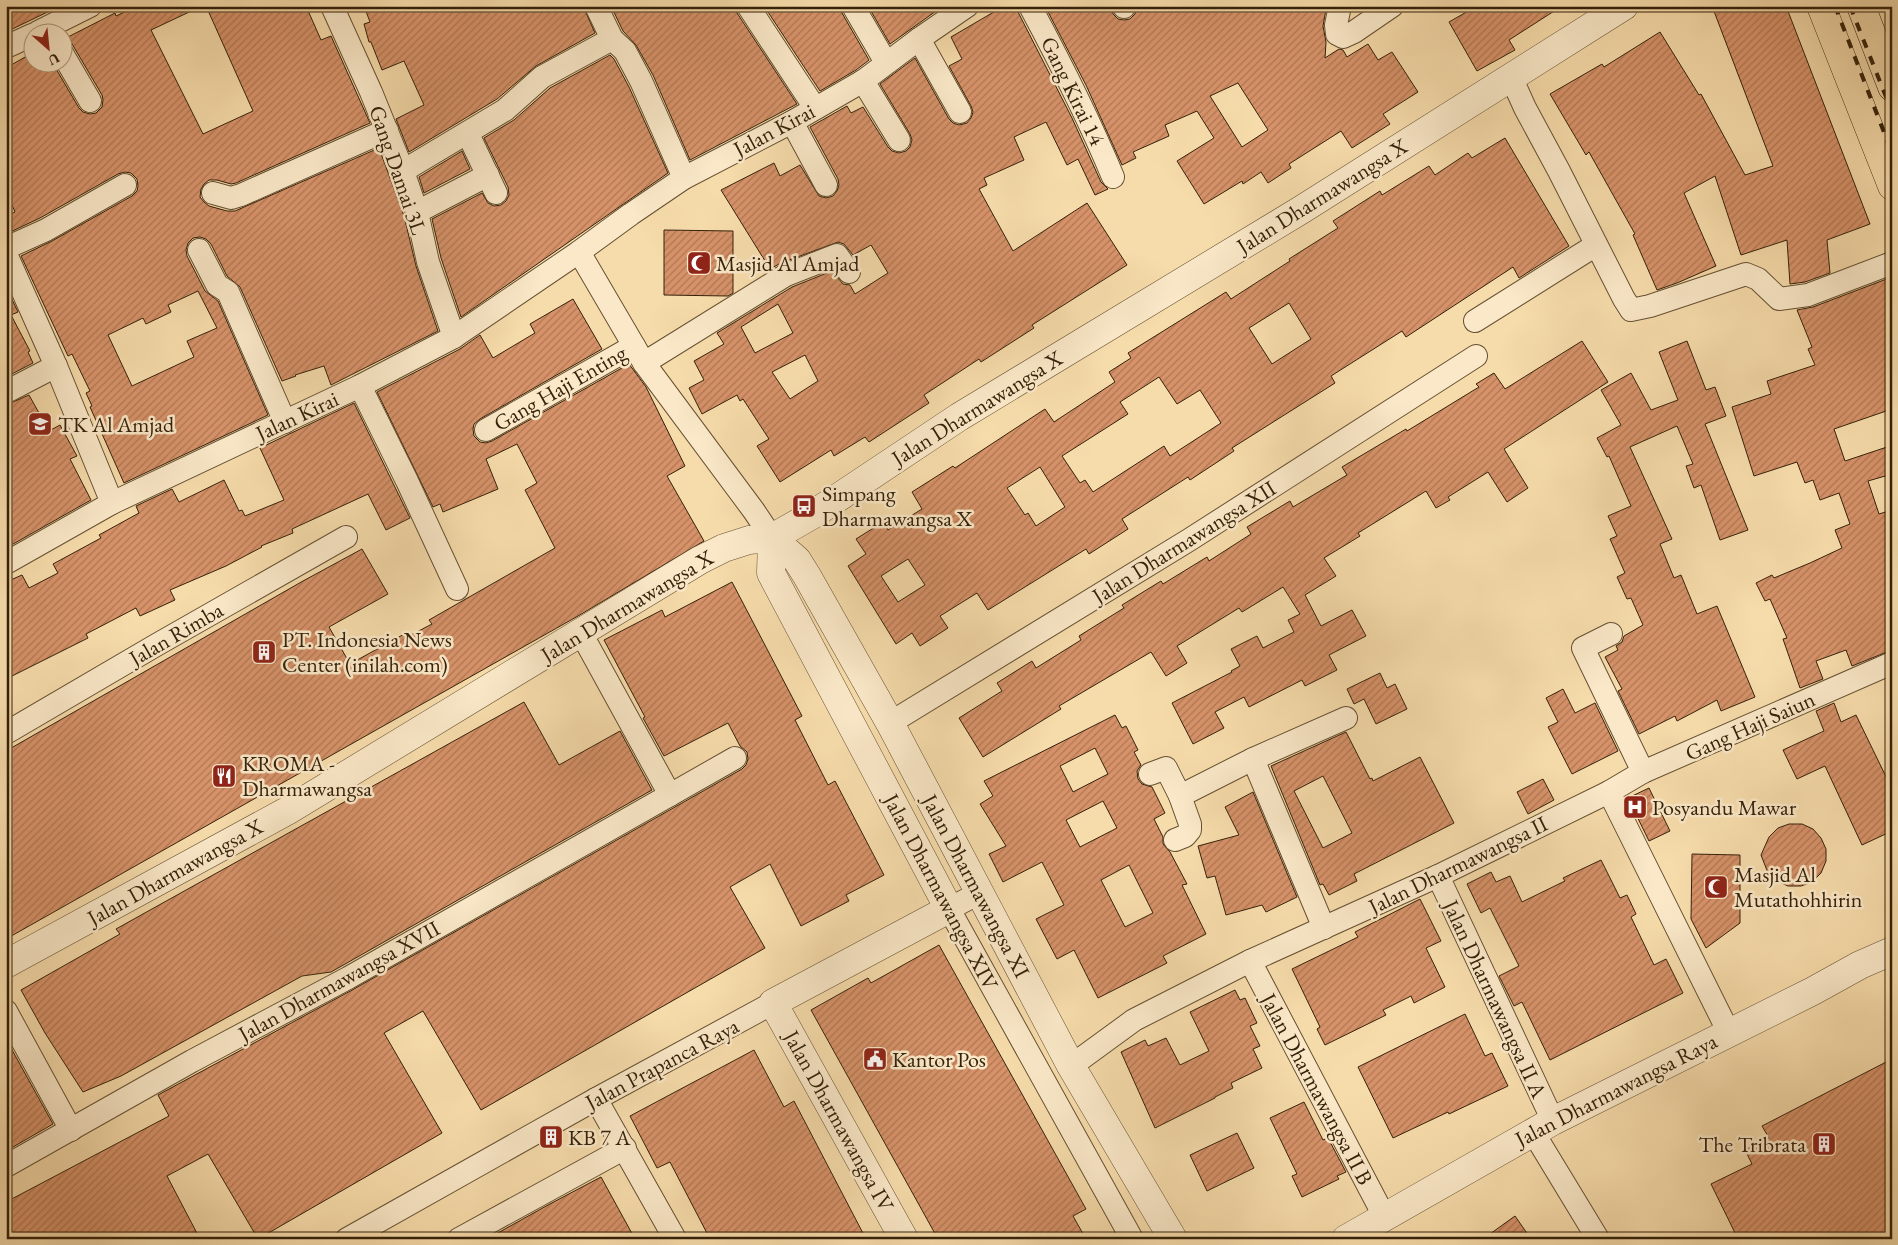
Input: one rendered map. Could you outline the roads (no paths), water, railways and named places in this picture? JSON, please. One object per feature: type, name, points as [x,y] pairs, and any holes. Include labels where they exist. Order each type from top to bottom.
[{"type":"main road","points":[[1821,6],[1892,186]]},
{"type":"main road","points":[[1861,6],[1892,87]]},
{"type":"street","points":[[60,22],[90,6]]},
{"type":"street","name":"Gang Damai 3L","points":[[332,6],[387,130],[403,171],[416,212],[428,262],[454,337]]},
{"type":"street","points":[[596,6],[612,38],[625,51],[641,81],[684,178]]},
{"type":"street","points":[[748,6],[815,108]]},
{"type":"street","points":[[853,6],[881,54],[888,62]]},
{"type":"street","name":"Gang Kirai 14","points":[[1030,6],[1065,72],[1113,177]]},
{"type":"street","points":[[1338,16],[1338,34],[1343,37],[1354,32],[1392,6]]},
{"type":"street","name":"Jalan Dharmawangsa X","points":[[6,964],[287,811],[724,548],[748,540],[772,538],[812,515],[960,417],[1301,210],[1624,6]]},
{"type":"street","name":"Jalan Kirai","points":[[6,563],[112,504],[360,386],[454,337],[684,178],[792,122],[863,82],[958,9]]},
{"type":"street","points":[[403,171],[468,134],[505,110],[542,78],[612,38]]},
{"type":"street","points":[[919,39],[960,112]]},
{"type":"street","points":[[6,48],[22,41]]},
{"type":"street","points":[[72,70],[90,101]]},
{"type":"street","points":[[1511,77],[1525,108],[1631,310],[1650,306],[1746,274],[1758,279],[1779,300],[1808,295],[1892,263]]},
{"type":"street","points":[[863,82],[899,140]]},
{"type":"street","points":[[792,122],[826,185]]},
{"type":"street","points":[[213,193],[231,198],[241,195],[387,130]]},
{"type":"street","points":[[416,212],[492,184],[468,134]]},
{"type":"street","points":[[6,248],[46,230],[125,186]]},
{"type":"street","points":[[1475,321],[1596,245]]},
{"type":"street","points":[[199,250],[217,285],[228,292],[285,422]]},
{"type":"street","points":[[579,252],[639,354],[772,538]]},
{"type":"street","points":[[6,254],[56,366],[112,504]]},
{"type":"street","name":"Gang Haji Enting","points":[[486,430],[639,354],[786,275],[837,255],[849,272]]},
{"type":"street","name":"Jalan Dharmawangsa XII","points":[[890,723],[1189,540],[1476,356]]},
{"type":"street","points":[[6,392],[56,366]]},
{"type":"street","points":[[360,386],[457,589]]},
{"type":"street","name":"Jalan Rimba","points":[[6,733],[346,537]]},
{"type":"street","name":"Jalan Dharmawangsa XI","points":[[772,538],[797,560],[807,576],[890,723],[1071,1066],[1173,1239]]},
{"type":"street","name":"Jalan Dharmawangsa XIV","points":[[772,538],[771,573],[949,909],[1132,1239]]},
{"type":"street","points":[[581,633],[670,795]]},
{"type":"street","points":[[1611,634],[1583,648],[1643,772]]},
{"type":"street","name":"Gang Haji Saiun","points":[[1610,792],[1643,772],[1892,664]]},
{"type":"street","points":[[1180,796],[1253,759],[1346,718]]},
{"type":"street","name":"Jalan Dharmawangsa XVII","points":[[6,1166],[192,1061],[348,978],[735,758]]},
{"type":"street","points":[[1253,759],[1324,928]]},
{"type":"street","points":[[1150,774],[1166,768],[1180,796],[1190,824],[1190,830],[1185,836],[1175,840]]},
{"type":"street","points":[[1610,792],[1729,1033]]},
{"type":"street","name":"Jalan Dharmawangsa II","points":[[1071,1066],[1134,1020],[1250,961],[1438,876],[1610,792]]},
{"type":"street","name":"Jalan Dharmawangsa II A","points":[[1438,876],[1543,1126],[1598,1239]]},
{"type":"street","name":"Jalan Prapanca Raya","points":[[347,1239],[596,1099],[979,893]]},
{"type":"street","name":"Jalan Dharmawangsa Raya","points":[[1346,1239],[1543,1126],[1860,965],[1892,951]]},
{"type":"street","name":"Jalan Dharmawangsa II B","points":[[1250,961],[1384,1216]]},
{"type":"street","name":"Jalan Dharmawangsa IV","points":[[773,1003],[904,1239]]},
{"type":"street","points":[[6,1011],[71,1130]]},
{"type":"street","points":[[596,1099],[675,1239]]},
{"type":"street","points":[[459,1239],[625,1148]]},
{"type":"railway","points":[[1835,6],[1892,153]]},
{"type":"railway","points":[[1850,6],[1892,112]]},
{"type":"place","name":"Masjid Al Amjad","points":[[699,263]]},
{"type":"place","name":"TK Al Amjad","points":[[40,424]]},
{"type":"place","name":"Simpang Dharmawangsa X","points":[[804,506]]},
{"type":"place","name":"PT. Indonesia News Center (inilah.com)","points":[[264,652]]},
{"type":"place","name":"KROMA - Dharmawangsa","points":[[224,776]]},
{"type":"place","name":"Posyandu Mawar","points":[[1635,807]]},
{"type":"place","name":"Masjid Al Mutathohhirin","points":[[1716,887]]},
{"type":"place","name":"Kantor Pos","points":[[875,1059]]},
{"type":"place","name":"KB 7 A","points":[[551,1137]]},
{"type":"place","name":"The Tribrata","points":[[1824,1144]]}]
